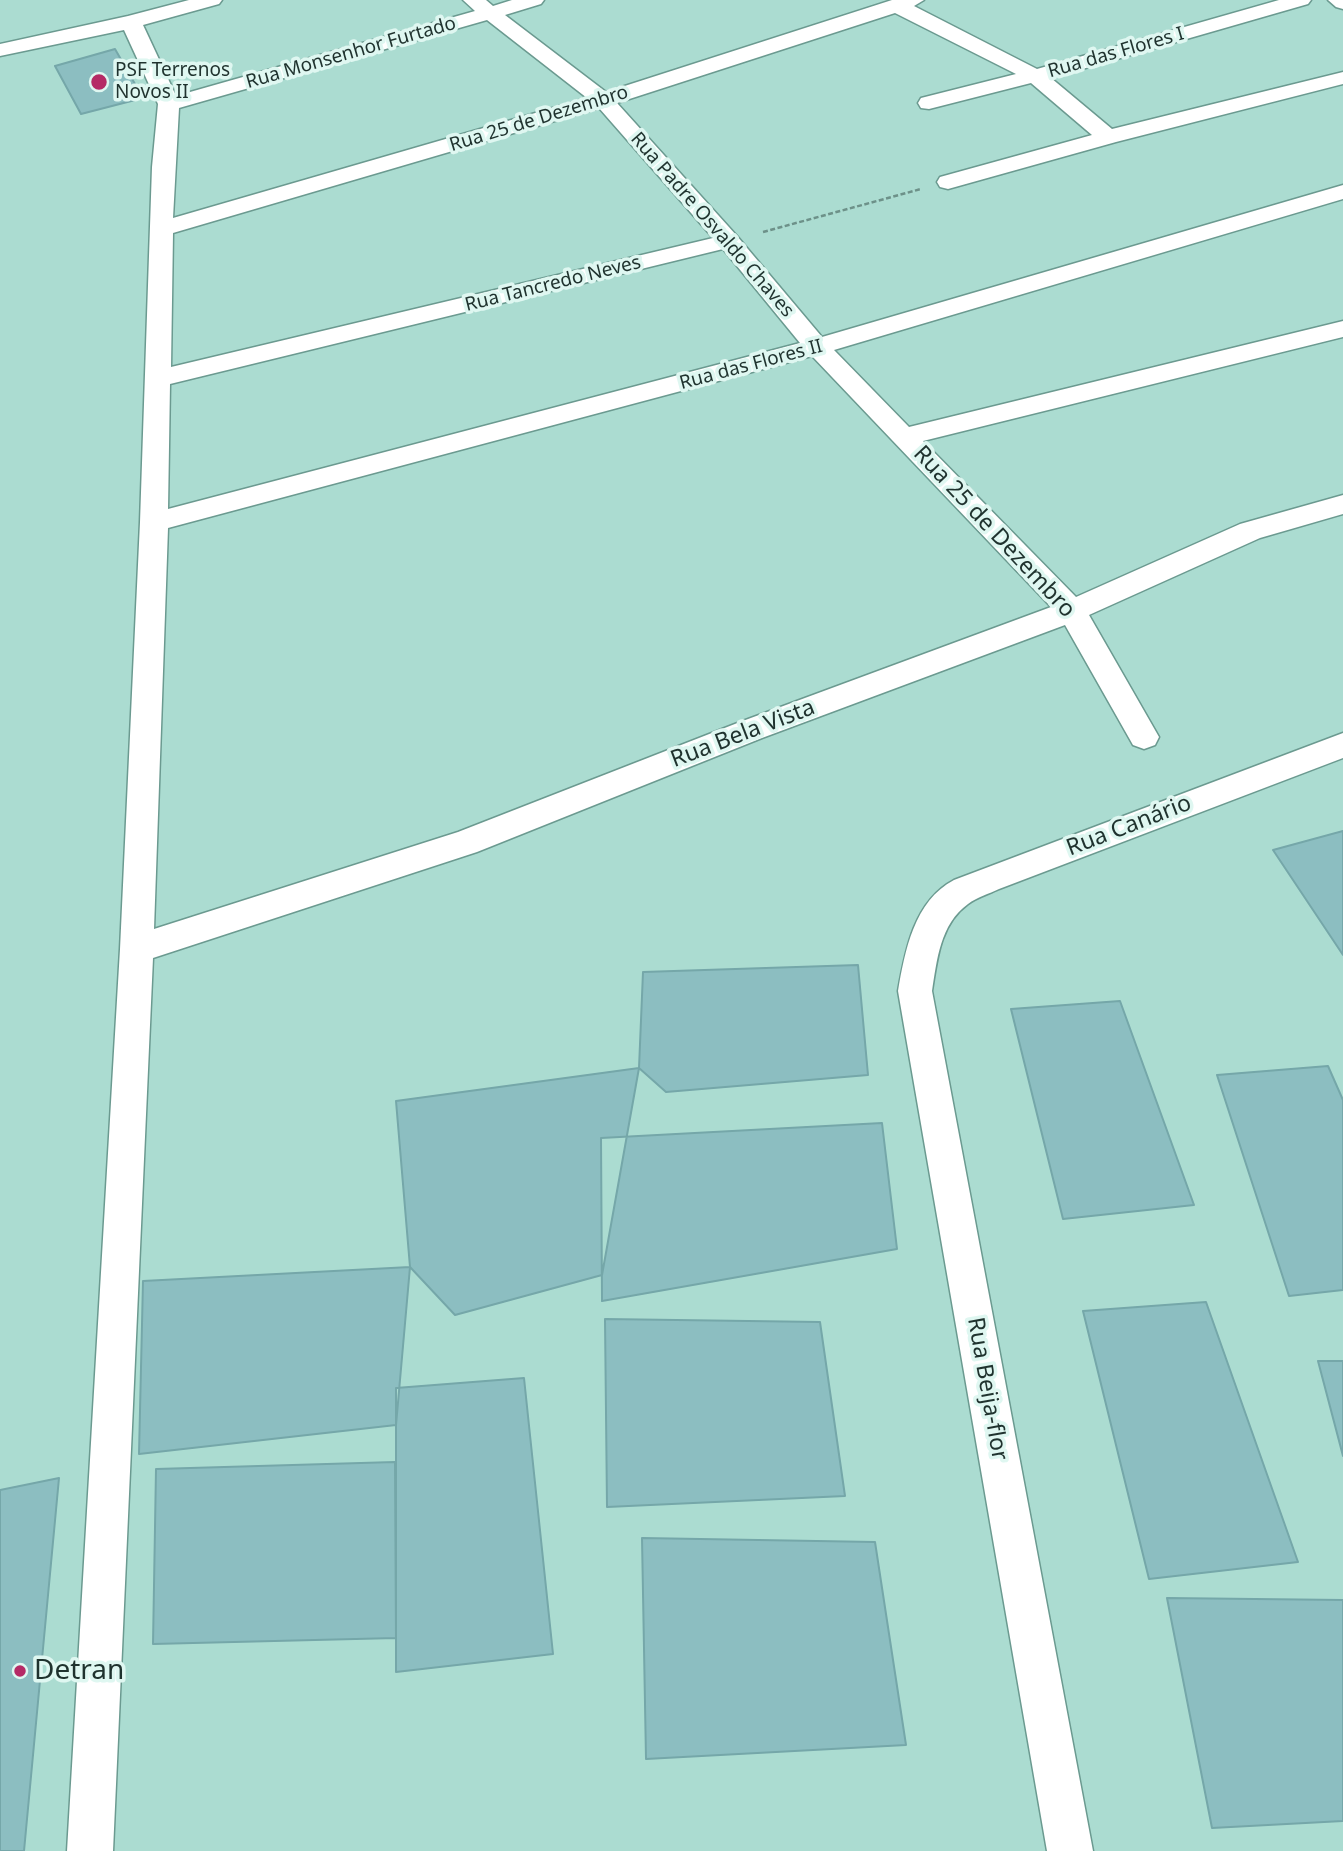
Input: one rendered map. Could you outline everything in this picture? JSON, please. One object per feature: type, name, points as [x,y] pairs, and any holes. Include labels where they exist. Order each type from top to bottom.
[{"type":"street","points":[[0,50],[131,22],[212,0]]},
{"type":"street","name":"Rua Monsenhor Furtado","points":[[169,104],[303,68],[480,6],[534,0]]},
{"type":"street","name":"Rua das Flores I","points":[[929,103],[1035,76],[1301,0]]},
{"type":"street","points":[[1338,0],[1343,3]]},
{"type":"street","points":[[905,2],[1035,76],[1108,137]]},
{"type":"street","name":"Rua 25 de Dezembro","points":[[161,229],[603,100],[905,2]]},
{"type":"street","name":"Rua Padre Osvaldo Chaves","points":[[480,6],[603,100],[729,241],[817,347]]},
{"type":"street","points":[[90,1851],[137,949],[154,522],[161,229],[169,104],[131,22]]},
{"type":"street","points":[[948,181],[1108,137],[1343,78]]},
{"type":"street","name":"Rua das Flores II","points":[[154,522],[817,347],[1343,192]]},
{"type":"street","name":"Rua Tancredo Neves","points":[[156,380],[729,241]]},
{"type":"street","points":[[904,437],[1343,330]]},
{"type":"street","name":"Rua 25 de Dezembro","points":[[817,347],[1072,611],[1144,737]]},
{"type":"street","name":"Rua Bela Vista","points":[[137,949],[466,843],[751,730],[1072,611],[1250,531],[1343,504]]},
{"type":"street","name":"Rua Canário","points":[[929,928],[953,897],[987,879],[1343,745]]},
{"type":"street","name":"Rua Beija-flor","points":[[929,928],[915,991],[1070,1851]]},
{"type":"path","points":[[729,241],[948,181]]},
{"type":"building","name":"PSF Terrenos Novos II","points":[[115,49],[143,98],[81,114],[55,66]]},
{"type":"building","points":[[1343,831],[1343,955],[1273,850]]},
{"type":"building","points":[[858,965],[868,1075],[666,1092],[639,1068],[643,972]]},
{"type":"building","points":[[1120,1001],[1194,1205],[1063,1219],[1011,1009]]},
{"type":"building","points":[[1328,1066],[1343,1100],[1343,1290],[1289,1296],[1217,1075]]},
{"type":"building","points":[[639,1068],[602,1275],[455,1315],[410,1267],[396,1101]]},
{"type":"building","points":[[882,1123],[897,1249],[602,1301],[601,1138]]},
{"type":"building","points":[[410,1267],[396,1425],[139,1454],[143,1281]]},
{"type":"building","points":[[1206,1302],[1298,1562],[1149,1579],[1083,1311]]},
{"type":"building","points":[[605,1319],[820,1322],[845,1496],[607,1507]]},
{"type":"building","points":[[1318,1361],[1343,1361],[1343,1456]]},
{"type":"building","points":[[524,1378],[553,1654],[396,1672],[396,1388]]},
{"type":"building","points":[[395,1462],[396,1638],[153,1644],[156,1469]]},
{"type":"building","name":"Detran","points":[[59,1478],[24,1851],[0,1851],[0,1490]]},
{"type":"building","points":[[642,1538],[875,1542],[906,1745],[646,1759]]},
{"type":"building","points":[[1167,1598],[1343,1600],[1343,1821],[1212,1828]]},
{"type":"place","name":"PSF Terrenos Novos II","points":[[99,82]]},
{"type":"place","name":"Detran","points":[[20,1671]]}]
